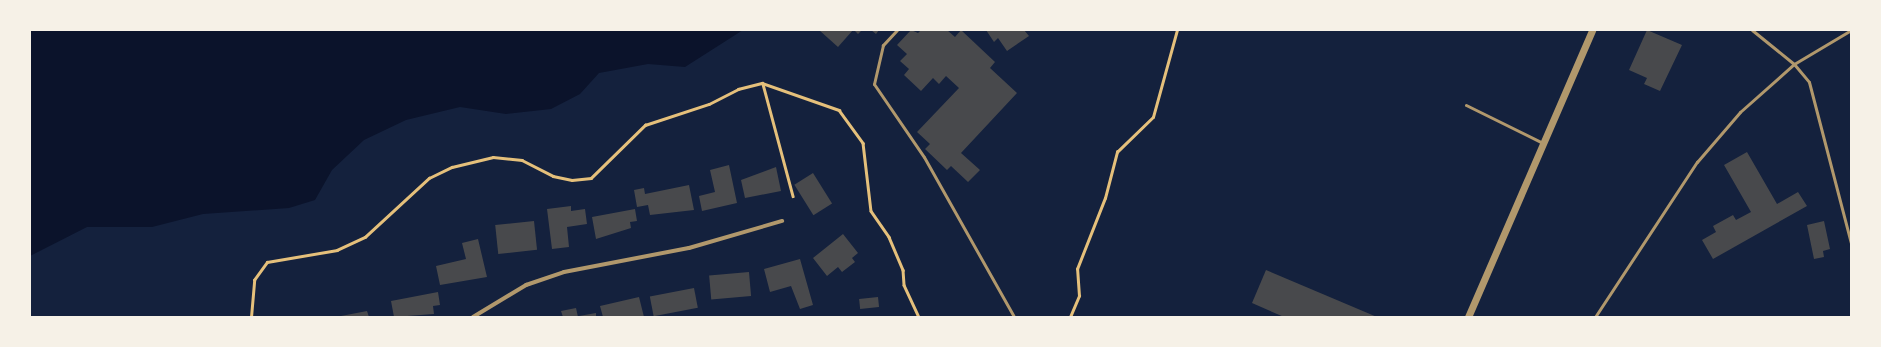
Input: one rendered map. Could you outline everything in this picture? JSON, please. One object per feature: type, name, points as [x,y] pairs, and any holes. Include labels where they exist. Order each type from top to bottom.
[{"type":"street","points":[[1468,317],[1592,30]]},
{"type":"street","points":[[473,317],[526,285],[564,272],[689,248],[782,221]]},
{"type":"lane","points":[[897,30],[883,44],[874,84],[924,157],[1014,317]]},
{"type":"lane","points":[[1752,30],[1794,64],[1809,82],[1851,243]]},
{"type":"lane","points":[[1595,317],[1697,162],[1740,112],[1794,64],[1851,30]]},
{"type":"lane","points":[[1466,105],[1543,143]]},
{"type":"path","points":[[1070,317],[1079,296],[1077,269],[1104,198],[1118,152],[1153,117],[1177,30]]},
{"type":"path","points":[[762,83],[793,196]]},
{"type":"path","points":[[251,317],[254,280],[268,262],[337,250],[365,237],[429,178],[452,167],[493,157],[522,160],[553,176],[572,180],[591,178],[644,125],[709,104],[738,89],[762,83],[839,110],[863,143],[870,212],[889,237],[903,270],[904,285],[919,317]]},
{"type":"water","points":[[30,30],[743,30],[685,67],[648,64],[599,73],[580,94],[551,109],[506,114],[460,107],[406,120],[364,140],[332,170],[315,200],[289,208],[203,214],[152,227],[87,227],[30,256]]},
{"type":"building","points":[[819,30],[853,30],[838,47]]},
{"type":"building","points":[[854,30],[862,30],[858,34]]},
{"type":"building","points":[[871,30],[879,30],[876,34]]},
{"type":"building","points":[[911,30],[918,33],[921,30],[947,30],[955,37],[961,30],[995,62],[990,68],[1017,93],[961,153],[980,170],[968,182],[951,166],[947,170],[925,149],[930,144],[917,132],[959,88],[946,76],[939,84],[933,78],[921,91],[904,75],[909,69],[900,61],[907,54],[897,45]]},
{"type":"building","points":[[986,30],[1024,30],[1029,36],[1007,51],[998,38],[994,42]]},
{"type":"building","points":[[1647,30],[1682,45],[1660,91],[1644,84],[1647,78],[1629,70]]},
{"type":"building","points":[[1747,152],[1777,204],[1798,192],[1807,206],[1713,259],[1702,240],[1716,232],[1713,226],[1733,215],[1736,220],[1751,212],[1724,165]]},
{"type":"building","points":[[729,165],[737,203],[702,211],[699,196],[715,192],[710,170]]},
{"type":"building","points":[[776,167],[781,191],[745,198],[741,180]]},
{"type":"building","points":[[813,173],[832,204],[813,215],[794,185]]},
{"type":"building","points":[[689,185],[694,210],[650,215],[648,205],[637,207],[634,190],[644,188],[645,194]]},
{"type":"building","points":[[571,206],[571,211],[585,209],[587,224],[567,227],[569,247],[552,249],[547,209]]},
{"type":"building","points":[[635,209],[637,221],[630,222],[631,228],[596,239],[592,217]]},
{"type":"building","points":[[534,221],[537,250],[498,254],[495,225]]},
{"type":"building","points":[[1824,221],[1830,249],[1823,251],[1824,257],[1814,259],[1807,225]]},
{"type":"building","points":[[843,234],[858,253],[852,258],[855,262],[842,272],[838,267],[827,276],[813,258]]},
{"type":"building","points":[[478,239],[487,277],[440,285],[436,266],[466,259],[462,243]]},
{"type":"building","points":[[800,259],[813,305],[800,309],[791,286],[770,292],[764,269]]},
{"type":"building","points":[[1266,270],[1377,317],[1284,317],[1252,303]]},
{"type":"building","points":[[749,272],[751,296],[711,299],[709,275]]},
{"type":"building","points":[[694,288],[698,308],[654,316],[650,297]]},
{"type":"building","points":[[438,292],[440,305],[433,306],[434,314],[394,317],[391,301]]},
{"type":"building","points":[[639,297],[644,317],[603,317],[600,306]]},
{"type":"building","points":[[878,297],[879,307],[860,309],[859,299]]},
{"type":"building","points":[[576,308],[578,317],[563,317],[561,311]]},
{"type":"building","points":[[367,311],[369,317],[341,317],[341,316]]},
{"type":"building","points":[[596,313],[596,317],[579,317],[579,316]]}]
